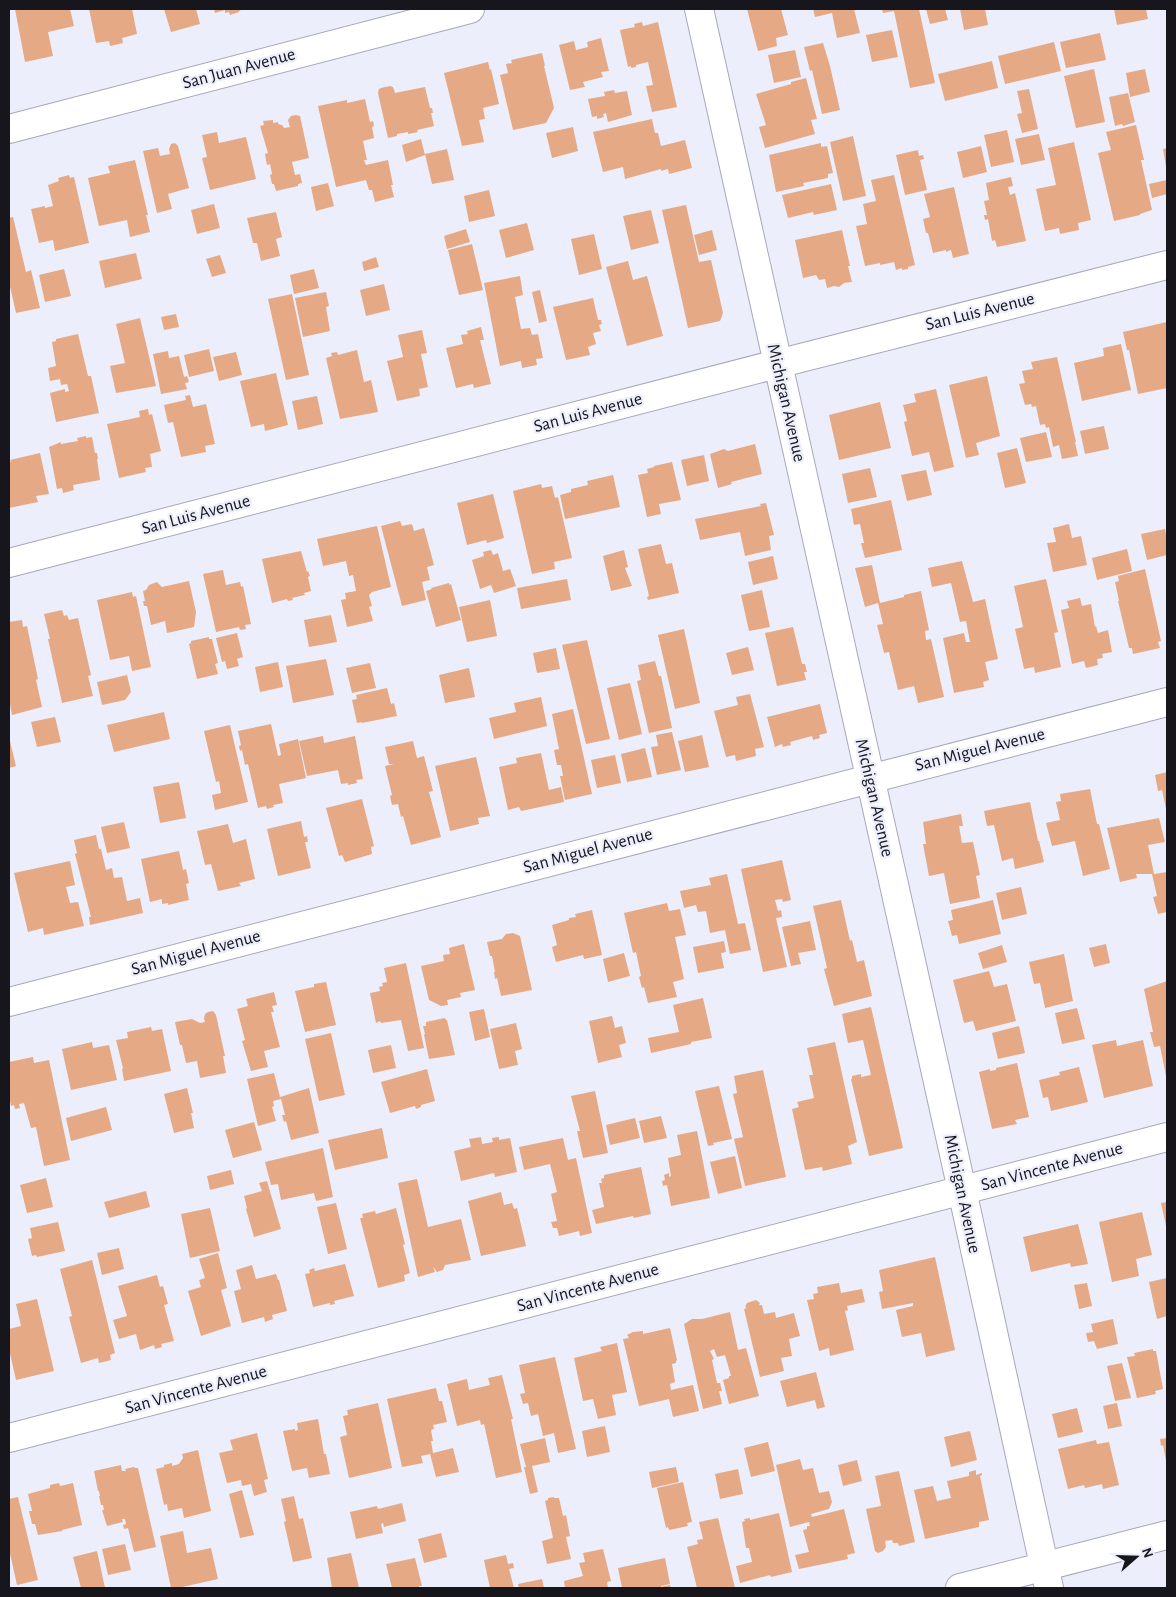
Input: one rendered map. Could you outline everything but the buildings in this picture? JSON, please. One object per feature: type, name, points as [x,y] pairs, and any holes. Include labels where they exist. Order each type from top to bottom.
[{"type":"street","name":"San Juan Avenue","points":[[9,129],[470,9]]},
{"type":"street","name":"Michigan Avenue","points":[[699,9],[962,1190],[1046,1577]]},
{"type":"street","name":"San Luis Avenue","points":[[9,563],[1167,265]]},
{"type":"street","name":"San Miguel Avenue","points":[[9,1002],[1167,702]]},
{"type":"street","name":"San Vincente Avenue","points":[[9,1438],[1167,1137]]},
{"type":"street","points":[[960,1588],[1046,1577],[1167,1534]]}]
